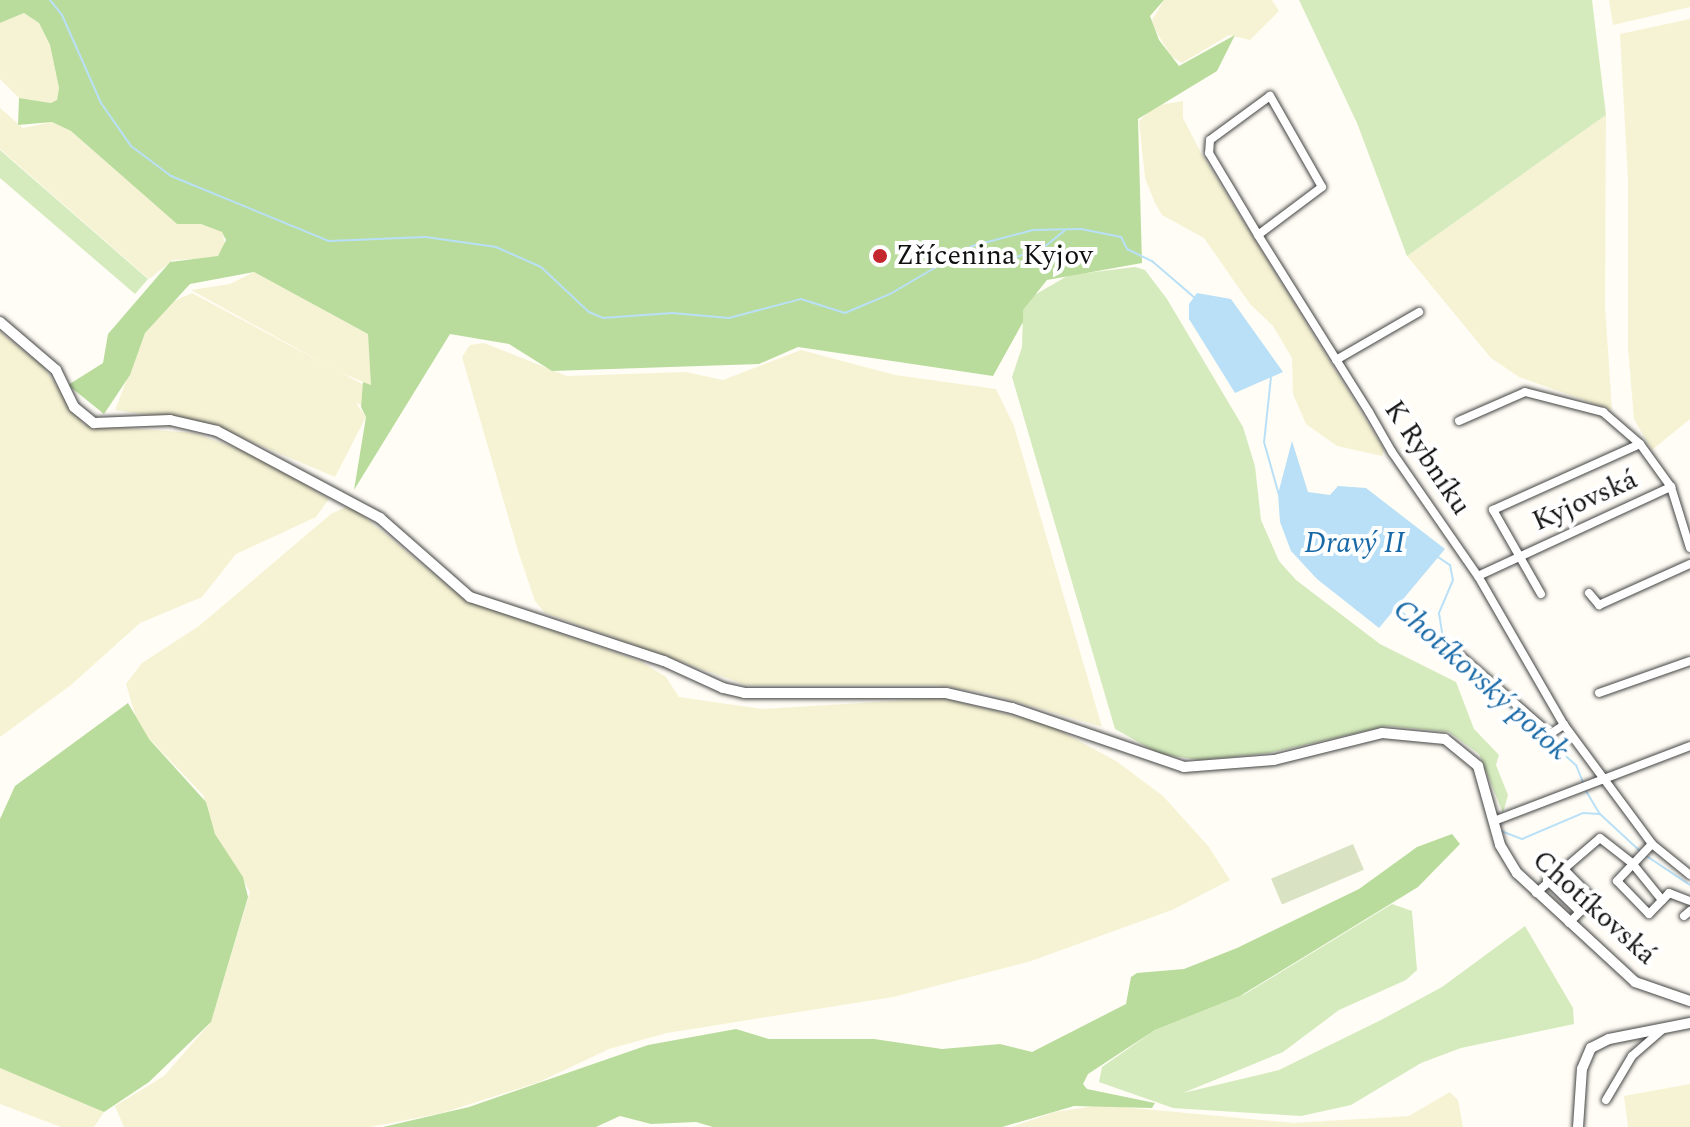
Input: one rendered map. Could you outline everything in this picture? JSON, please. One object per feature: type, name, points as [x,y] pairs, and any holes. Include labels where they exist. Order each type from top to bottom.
[{"type":"street","name":"K Rybníku","points":[[1258,235],[1319,192],[1321,181],[1270,96],[1210,140],[1209,153],[1258,235],[1336,360],[1478,576],[1564,725],[1605,778],[1650,847],[1690,875]]},
{"type":"street","points":[[1401,308],[1408,318]]},
{"type":"street","points":[[1336,360],[1419,312]]},
{"type":"street","name":"Chotíkovská","points":[[0,322],[56,370],[74,407],[94,423],[170,420],[217,431],[380,518],[470,597],[664,661],[723,688],[758,693],[946,693],[1012,708],[1184,767],[1274,760],[1382,733],[1429,735],[1454,744],[1478,766],[1507,861],[1536,893],[1635,982],[1690,1001]]},
{"type":"street","points":[[1459,421],[1525,392],[1571,400],[1617,421],[1640,444],[1671,487],[1690,548]]},
{"type":"street","name":"Kyjovská","points":[[1541,594],[1492,513],[1640,444]]},
{"type":"street","name":"Kyjovská","points":[[1478,576],[1516,555],[1671,487]]},
{"type":"street","points":[[1589,593],[1599,605],[1690,564]]},
{"type":"street","points":[[1453,649],[1550,734],[1564,725]]},
{"type":"street","points":[[1599,693],[1690,661]]},
{"type":"street","points":[[1494,821],[1535,809],[1584,784],[1690,746]]},
{"type":"street","points":[[1536,893],[1562,867],[1600,838],[1633,866],[1662,900]]},
{"type":"street","points":[[1650,847],[1642,860],[1617,881],[1649,914],[1675,892],[1690,901]]},
{"type":"street","points":[[1562,867],[1593,899],[1569,923]]},
{"type":"street","points":[[1547,880],[1580,912]]},
{"type":"street","points":[[1578,1126],[1582,1069],[1591,1048],[1609,1039],[1690,1023]]},
{"type":"street","points":[[1606,1100],[1632,1056],[1664,1028]]},
{"type":"shaded area","points":[[1164,0],[1272,0],[1279,11],[1250,40],[1229,35],[1182,63],[1171,56],[1154,28],[1152,20]]},
{"type":"shaded area","points":[[1609,0],[1690,0],[1690,7],[1613,25]]},
{"type":"shaded area","points":[[24,13],[39,23],[50,45],[59,88],[57,101],[51,103],[19,98],[0,79],[0,23]]},
{"type":"shaded area","points":[[1690,19],[1690,419],[1652,450],[1634,419],[1628,348],[1628,179],[1620,34]]},
{"type":"shaded area","points":[[1183,101],[1183,118],[1201,153],[1384,449],[1382,456],[1337,446],[1306,424],[1293,394],[1292,358],[1273,326],[1250,304],[1204,238],[1162,215],[1155,203],[1145,178],[1139,121],[1155,106]]},
{"type":"shaded area","points":[[0,108],[23,128],[52,122],[71,131],[177,224],[201,224],[223,232],[225,250],[214,258],[173,260],[149,279],[0,149]]},
{"type":"shaded area","points":[[1606,115],[1605,306],[1612,410],[1519,377],[1491,358],[1407,256]]},
{"type":"shaded area","points":[[254,272],[368,334],[372,386],[340,372],[366,386],[361,405],[356,403],[366,417],[335,477],[210,424],[115,410],[145,333],[172,302],[192,293],[334,369],[191,290],[230,284]]},
{"type":"shaded area","points":[[0,332],[43,366],[84,425],[194,433],[255,455],[329,499],[316,517],[236,554],[202,597],[140,623],[71,685],[0,737]]},
{"type":"shaded area","points":[[484,343],[567,376],[686,372],[723,380],[801,350],[895,375],[996,389],[1014,426],[1102,727],[990,694],[937,685],[746,685],[545,613],[535,601],[519,554],[462,357],[470,345]]},
{"type":"shaded area","points":[[350,505],[465,600],[642,662],[666,677],[679,697],[762,709],[942,698],[1048,724],[1116,761],[1163,796],[1209,847],[1230,880],[1172,910],[1031,961],[893,997],[667,1033],[609,1049],[539,1082],[442,1113],[370,1127],[124,1127],[115,1106],[164,1076],[211,1022],[250,892],[215,834],[203,795],[139,728],[126,684],[142,663],[199,626],[331,514]]},
{"type":"shaded area","points":[[0,1068],[104,1112],[94,1127],[61,1127],[0,1104]]},
{"type":"shaded area","points":[[1690,1084],[1690,1127],[1628,1127],[1624,1096]]},
{"type":"shaded area","points":[[1450,1092],[1458,1100],[1463,1127],[1012,1127],[1055,1112],[1101,1105],[1294,1123],[1409,1116]]},
{"type":"green space","points":[[0,0],[1164,0],[1150,16],[1159,40],[1179,66],[1235,35],[1217,71],[1138,119],[1142,263],[1047,280],[1023,310],[1023,322],[993,376],[798,347],[759,364],[552,371],[509,344],[450,334],[354,490],[366,417],[361,407],[363,382],[371,385],[368,334],[254,272],[190,284],[145,333],[130,375],[104,414],[68,385],[103,363],[108,334],[170,262],[218,256],[226,240],[222,232],[201,224],[177,224],[71,131],[52,122],[18,125],[19,98],[51,103],[57,100],[59,88],[50,45],[39,23],[24,13],[0,23]]},
{"type":"green space","points":[[1299,0],[1592,0],[1606,115],[1407,256],[1357,123]]},
{"type":"green space","points":[[0,150],[148,279],[135,294],[0,178]]},
{"type":"green space","points":[[1135,267],[1145,270],[1167,299],[1243,427],[1255,466],[1261,520],[1279,561],[1296,580],[1380,644],[1456,682],[1474,729],[1499,755],[1496,765],[1508,795],[1503,813],[1479,754],[1449,732],[1387,726],[1269,753],[1199,760],[1160,754],[1115,729],[1012,377],[1022,347],[1023,310],[1031,297],[1069,275]]},
{"type":"green space","points":[[128,703],[149,739],[206,802],[215,834],[243,877],[248,897],[211,1022],[149,1082],[104,1112],[0,1068],[0,819],[15,786]]},
{"type":"green space","points":[[1452,834],[1460,844],[1418,887],[1240,996],[1155,1030],[1088,1074],[1083,1084],[1087,1089],[1155,1103],[1152,1108],[1074,1106],[1002,1127],[713,1127],[696,1122],[651,1124],[620,1116],[596,1127],[383,1127],[469,1107],[648,1045],[736,1029],[769,1039],[874,1039],[942,1049],[1000,1044],[1032,1052],[1126,1004],[1131,977],[1137,973],[1184,969],[1237,948],[1359,889],[1417,847]]},
{"type":"green space","points":[[1353,844],[1364,870],[1282,905],[1271,879]]},
{"type":"green space","points":[[1392,904],[1412,911],[1417,970],[1406,980],[1339,1010],[1283,1052],[1183,1093],[1279,1070],[1442,987],[1525,926],[1573,1008],[1574,1024],[1461,1048],[1421,1063],[1351,1105],[1301,1116],[1173,1108],[1099,1082],[1102,1067],[1155,1030],[1245,994]]},
{"type":"water","points":[[1197,293],[1231,299],[1283,372],[1235,393],[1189,319],[1189,304]]},
{"type":"water","name":"Dravý II","points":[[1292,441],[1308,492],[1330,495],[1338,486],[1366,488],[1445,549],[1379,628],[1317,579],[1291,551],[1280,522],[1278,494]]},
{"type":"waterway","name":"Chotíkovský potok","points":[[50,0],[62,15],[101,103],[131,146],[171,176],[329,241],[426,237],[496,247],[541,267],[589,312],[603,318],[672,313],[729,318],[801,299],[845,313],[890,294],[972,246],[1033,230],[1081,229],[1121,237],[1127,249],[1152,261],[1195,298]]},
{"type":"waterway","points":[[984,268],[1043,248],[1065,230]]},
{"type":"waterway","name":"Chotíkovský potok","points":[[1271,377],[1264,442],[1279,495]]},
{"type":"waterway","points":[[1438,557],[1450,565],[1453,580],[1439,613],[1445,651]]},
{"type":"waterway","name":"Chotíkovský potok","points":[[1396,607],[1576,765],[1584,785]]},
{"type":"waterway","name":"Chotíkovský potok","points":[[1586,791],[1600,814],[1640,851]]},
{"type":"waterway","points":[[1501,831],[1522,839],[1583,813],[1599,814]]},
{"type":"waterway","name":"Chotíkovský potok","points":[[1645,855],[1690,885]]},
{"type":"place","name":"Zřícenina Kyjov","points":[[880,256]]}]
